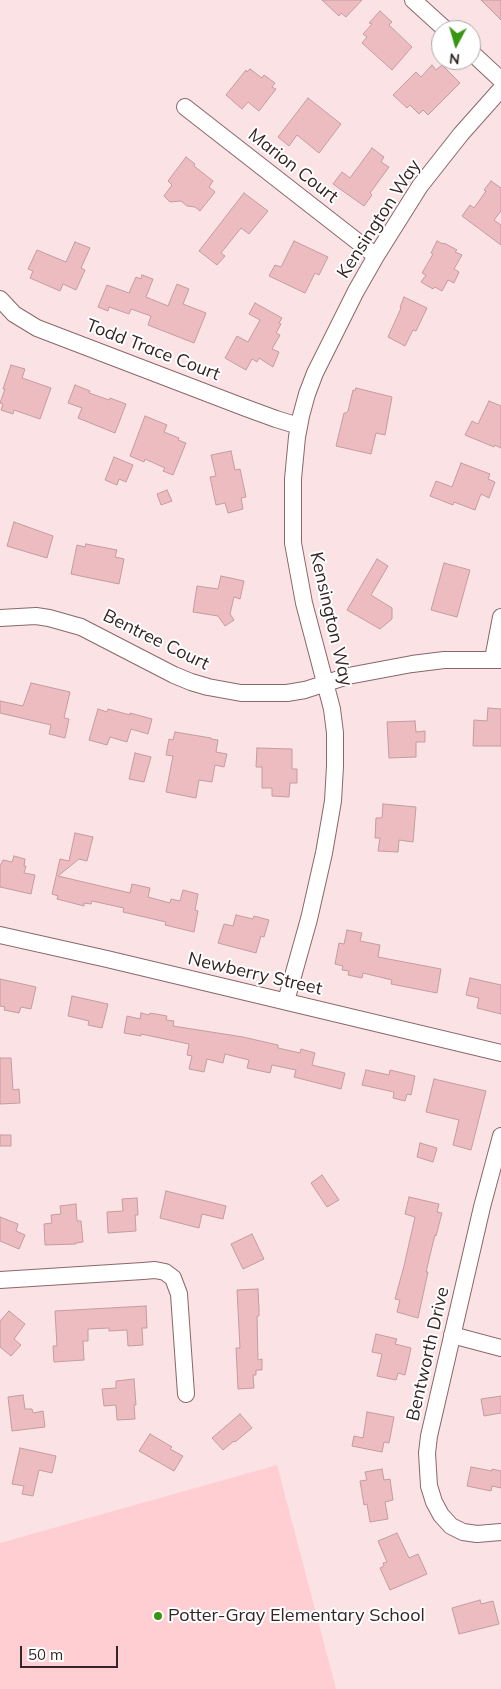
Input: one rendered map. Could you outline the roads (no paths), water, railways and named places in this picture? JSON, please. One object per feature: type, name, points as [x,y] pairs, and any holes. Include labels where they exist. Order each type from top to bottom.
[{"type":"street","points":[[414,0],[435,20]]},
{"type":"street","points":[[481,61],[501,80]]},
{"type":"street","name":"Kensington Way","points":[[286,1002],[317,888],[328,836],[335,775],[335,733],[332,710],[304,602],[293,543],[293,479],[299,426],[307,394],[315,373],[339,323],[376,256],[420,186],[461,134],[501,89]]},
{"type":"street","name":"Marion Court","points":[[185,107],[376,256]]},
{"type":"street","name":"Todd Trace Court","points":[[0,298],[14,314],[37,328],[276,420],[299,426]]},
{"type":"street","name":"Bentree Court","points":[[0,618],[36,616],[81,627],[191,682],[224,691],[258,694],[305,690],[348,676],[412,664],[444,660],[497,659]]},
{"type":"street","points":[[497,659],[501,617]]},
{"type":"street","name":"Newberry Street","points":[[0,935],[501,1053]]},
{"type":"street","name":"Bentworth Drive","points":[[501,1136],[452,1335],[428,1444],[427,1470],[434,1502],[441,1515],[451,1526],[463,1532],[478,1534],[501,1532]]},
{"type":"street","points":[[0,1280],[143,1270],[166,1272],[173,1278],[179,1294],[186,1394]]},
{"type":"street","points":[[452,1335],[501,1348]]},
{"type":"place","name":"Potter-Gray Elementary School","points":[[158,1616]]}]
